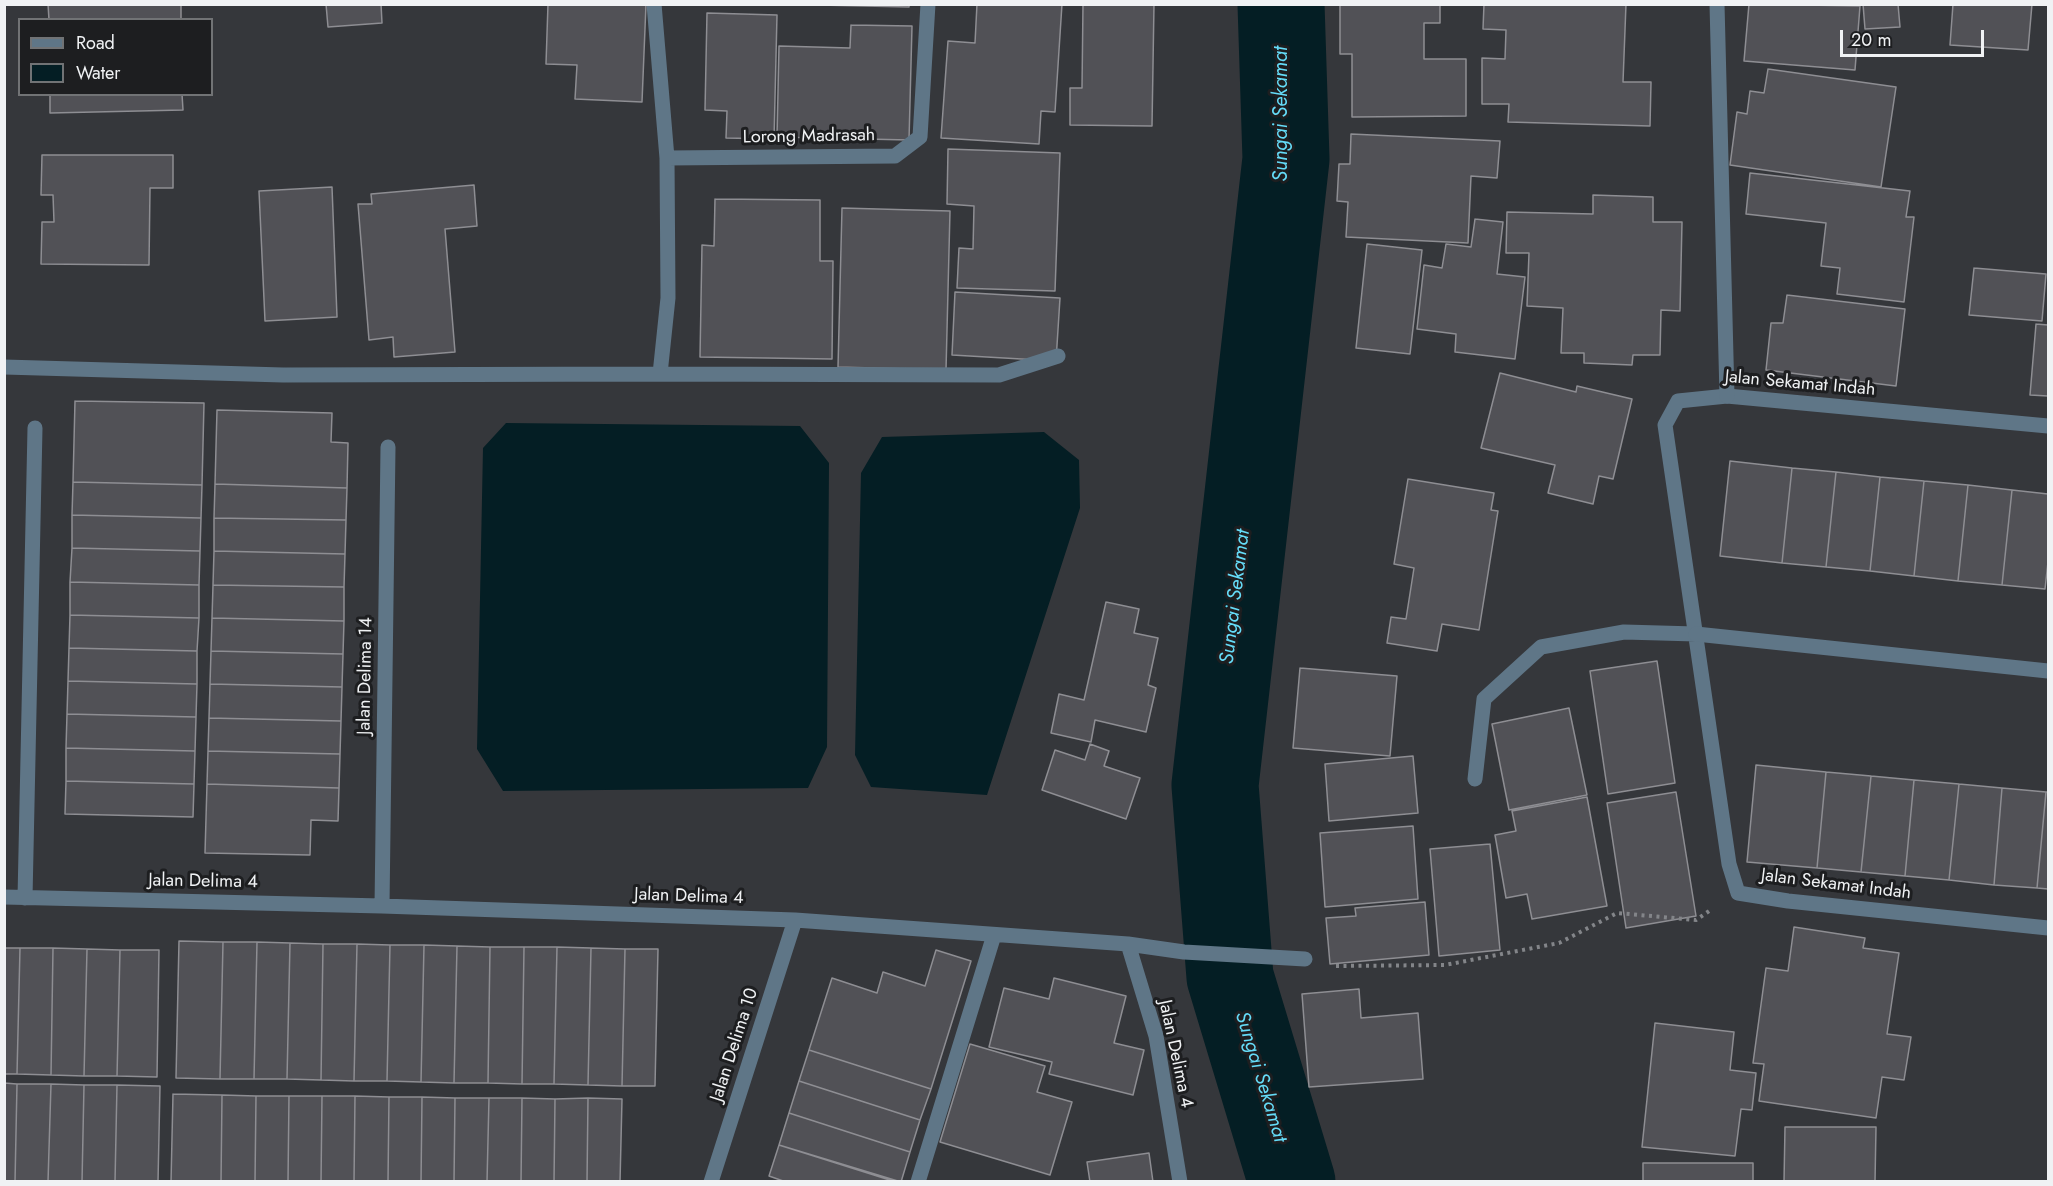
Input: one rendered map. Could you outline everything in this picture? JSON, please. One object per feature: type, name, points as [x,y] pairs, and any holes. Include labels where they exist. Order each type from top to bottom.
[{"type":"street","points":[[654,4],[667,158],[668,298],[660,374]]},
{"type":"street","name":"Lorong Madrasah","points":[[667,158],[895,156],[920,137],[928,4]]},
{"type":"street","points":[[1718,4],[1727,396]]},
{"type":"street","points":[[4,367],[283,375],[999,375],[1058,356]]},
{"type":"street","name":"Jalan Sekamat Indah","points":[[2049,426],[1727,396],[1678,401],[1665,425],[1729,864],[1738,892],[1788,901],[2049,928]]},
{"type":"street","points":[[25,898],[35,428]]},
{"type":"street","name":"Jalan Delima 14","points":[[382,906],[388,447]]},
{"type":"street","points":[[1475,779],[1484,699],[1541,647],[1624,632],[1696,634],[2049,670]]},
{"type":"street","name":"Jalan Delima 4","points":[[4,897],[382,906],[795,920],[1128,944],[1156,1036],[1180,1182]]},
{"type":"street","name":"Jalan Delima 10","points":[[711,1182],[795,920]]},
{"type":"street","points":[[918,1182],[994,934]]},
{"type":"street","points":[[1128,944],[1184,952],[1305,959]]},
{"type":"path","points":[[1305,959],[1335,966],[1445,966],[1559,943],[1617,914],[1696,920],[1738,892]]},
{"type":"water","points":[[506,423],[800,426],[829,463],[827,747],[808,788],[503,791],[477,749],[483,448]]},
{"type":"water","points":[[1044,432],[1079,460],[1080,508],[987,795],[871,787],[855,755],[861,473],[882,437]]},
{"type":"building","points":[[48,4],[181,4],[181,18],[49,18]]},
{"type":"building","points":[[326,4],[381,4],[382,23],[328,27]]},
{"type":"building","points":[[548,4],[646,4],[642,102],[575,99],[577,65],[546,64]]},
{"type":"building","points":[[774,4],[909,4],[909,7]]},
{"type":"building","points":[[977,4],[1062,4],[1055,112],[1041,111],[1039,144],[941,138],[948,41],[975,43]]},
{"type":"building","points":[[1083,4],[1154,4],[1152,126],[1070,125],[1070,88],[1082,88]]},
{"type":"building","points":[[1340,4],[1440,4],[1440,23],[1424,23],[1424,59],[1466,59],[1466,116],[1352,117],[1352,54],[1340,54]]},
{"type":"building","points":[[1484,4],[1626,4],[1623,82],[1651,82],[1650,126],[1508,122],[1509,104],[1482,104],[1482,58],[1505,59],[1506,30],[1483,29]]},
{"type":"building","points":[[1749,4],[1860,6],[1855,70],[1744,61]]},
{"type":"building","points":[[1863,4],[1898,4],[1900,27],[1865,29]]},
{"type":"building","points":[[1953,4],[2032,4],[2028,50],[1950,45]]},
{"type":"building","points":[[707,13],[777,15],[774,139],[726,138],[727,111],[705,110]]},
{"type":"building","points":[[851,25],[912,26],[909,140],[777,137],[779,46],[850,48]]},
{"type":"building","points":[[1768,69],[1896,87],[1881,187],[1730,165],[1737,112],[1747,114],[1750,91],[1764,93]]},
{"type":"building","points":[[50,96],[182,96],[183,110],[50,113]]},
{"type":"building","points":[[1351,134],[1500,141],[1497,178],[1471,176],[1468,243],[1346,237],[1348,202],[1337,201],[1339,164],[1350,164]]},
{"type":"building","points":[[948,149],[1060,153],[1055,291],[957,288],[959,248],[973,249],[974,206],[947,204]]},
{"type":"building","points":[[42,155],[173,155],[173,188],[150,188],[149,265],[41,264],[42,222],[54,222],[53,195],[41,195]]},
{"type":"building","points":[[1750,173],[1910,191],[1906,217],[1914,217],[1904,302],[1837,294],[1840,268],[1821,266],[1826,223],[1746,214]]},
{"type":"building","points":[[474,185],[477,226],[445,229],[455,352],[394,357],[393,337],[369,340],[358,204],[372,204],[371,194]]},
{"type":"building","points":[[332,187],[337,317],[265,321],[259,191]]},
{"type":"building","points":[[1593,195],[1653,197],[1653,222],[1682,222],[1680,311],[1661,310],[1660,355],[1633,355],[1632,365],[1584,363],[1584,353],[1561,353],[1563,308],[1527,306],[1529,253],[1506,253],[1507,212],[1593,214]]},
{"type":"building","points":[[715,199],[820,200],[820,261],[833,261],[832,359],[700,357],[702,245],[714,246]]},
{"type":"building","points":[[842,208],[950,211],[946,370],[838,367]]},
{"type":"building","points":[[1475,219],[1503,222],[1497,274],[1525,277],[1515,359],[1455,352],[1456,334],[1417,329],[1424,265],[1442,268],[1446,244],[1471,247]]},
{"type":"building","points":[[1367,244],[1422,250],[1410,354],[1356,348]]},
{"type":"building","points":[[1974,268],[2046,274],[2042,321],[1969,315]]},
{"type":"building","points":[[955,292],[1060,298],[1056,361],[952,355]]},
{"type":"building","points":[[1787,295],[1905,309],[1896,386],[1766,370],[1771,323],[1783,323]]},
{"type":"building","points":[[2036,324],[2048,325],[2048,396],[2030,395]]},
{"type":"building","points":[[1500,373],[1576,392],[1577,386],[1632,399],[1613,479],[1599,476],[1593,504],[1548,493],[1555,465],[1481,448]]},
{"type":"building","points":[[75,401],[204,403],[202,485],[73,482]]},
{"type":"building","points":[[217,410],[332,413],[331,442],[348,443],[347,488],[215,484]]},
{"type":"building","points":[[1730,461],[1792,468],[1782,563],[1720,556]]},
{"type":"building","points":[[1792,468],[1836,472],[1826,567],[1782,563]]},
{"type":"building","points":[[1836,472],[1880,477],[1870,571],[1826,567]]},
{"type":"building","points":[[1880,477],[1924,481],[1914,576],[1870,571]]},
{"type":"building","points":[[1408,479],[1494,493],[1491,510],[1498,511],[1479,630],[1442,624],[1437,651],[1387,643],[1391,617],[1406,619],[1414,568],[1394,564]]},
{"type":"building","points":[[1924,481],[1968,485],[1958,581],[1914,576]]},
{"type":"building","points":[[73,482],[202,485],[201,518],[72,515]]},
{"type":"building","points":[[215,484],[347,488],[346,520],[214,518]]},
{"type":"building","points":[[1968,485],[2012,490],[2002,585],[1958,581]]},
{"type":"building","points":[[2012,490],[2048,494],[2048,562],[2045,589],[2002,585]]},
{"type":"building","points":[[72,515],[201,518],[200,551],[72,548]]},
{"type":"building","points":[[214,518],[346,520],[345,554],[214,551]]},
{"type":"building","points":[[72,548],[200,551],[199,585],[70,582]]},
{"type":"building","points":[[214,551],[345,554],[344,587],[213,585]]},
{"type":"building","points":[[70,582],[199,585],[199,618],[70,615]]},
{"type":"building","points":[[213,585],[344,587],[344,621],[212,618]]},
{"type":"building","points":[[1106,602],[1139,609],[1134,633],[1158,638],[1148,685],[1156,688],[1146,732],[1095,720],[1091,742],[1051,733],[1059,694],[1084,700]]},
{"type":"building","points":[[70,615],[199,618],[197,651],[69,648]]},
{"type":"building","points":[[212,618],[344,621],[343,654],[211,651]]},
{"type":"building","points":[[69,648],[197,651],[197,684],[68,681]]},
{"type":"building","points":[[211,651],[343,654],[342,687],[210,684]]},
{"type":"building","points":[[1657,661],[1675,783],[1608,794],[1590,671]]},
{"type":"building","points":[[1300,668],[1397,676],[1390,756],[1293,748]]},
{"type":"building","points":[[68,681],[197,684],[196,717],[67,714]]},
{"type":"building","points":[[210,684],[342,687],[341,721],[209,718]]},
{"type":"building","points":[[1569,708],[1587,795],[1509,810],[1492,724]]},
{"type":"building","points":[[67,714],[196,717],[195,751],[66,748]]},
{"type":"building","points":[[209,718],[341,721],[340,754],[208,751]]},
{"type":"building","points":[[1090,744],[1109,751],[1104,766],[1140,778],[1126,819],[1042,790],[1055,750],[1085,760]]},
{"type":"building","points":[[66,748],[195,751],[194,784],[66,781]]},
{"type":"building","points":[[208,751],[340,754],[339,788],[207,784]]},
{"type":"building","points":[[1413,756],[1418,813],[1329,821],[1325,764]]},
{"type":"building","points":[[1756,765],[1826,772],[1817,868],[1747,862]]},
{"type":"building","points":[[1826,772],[1871,776],[1861,872],[1817,868]]},
{"type":"building","points":[[1871,776],[1914,780],[1905,876],[1861,872]]},
{"type":"building","points":[[1914,780],[1959,784],[1949,880],[1905,876]]},
{"type":"building","points":[[66,781],[194,784],[193,817],[65,814]]},
{"type":"building","points":[[207,784],[339,788],[338,821],[311,820],[310,855],[205,853]]},
{"type":"building","points":[[1959,784],[2002,788],[1994,885],[1949,880]]},
{"type":"building","points":[[2002,788],[2046,792],[2037,888],[1994,885]]},
{"type":"building","points":[[1676,792],[1696,916],[1626,928],[1607,803]]},
{"type":"building","points":[[2046,792],[2048,792],[2048,889],[2037,888]]},
{"type":"building","points":[[1587,797],[1607,906],[1532,919],[1527,894],[1506,898],[1495,835],[1516,831],[1512,811]]},
{"type":"building","points":[[1413,826],[1418,899],[1325,907],[1320,833]]},
{"type":"building","points":[[1490,844],[1500,950],[1439,956],[1430,849]]},
{"type":"building","points":[[1425,902],[1429,955],[1330,964],[1326,918],[1356,916],[1355,908]]},
{"type":"building","points":[[1794,927],[1865,938],[1863,948],[1899,953],[1887,1034],[1911,1037],[1904,1080],[1882,1077],[1876,1118],[1759,1101],[1764,1064],[1753,1063],[1766,968],[1788,971]]},
{"type":"building","points":[[179,941],[223,942],[220,1079],[176,1078]]},
{"type":"building","points":[[223,942],[257,942],[254,1079],[220,1079]]},
{"type":"building","points":[[257,942],[290,943],[287,1079],[254,1079]]},
{"type":"building","points":[[290,943],[323,944],[321,1080],[287,1079]]},
{"type":"building","points":[[323,944],[357,944],[354,1081],[321,1080]]},
{"type":"building","points":[[357,944],[390,945],[387,1081],[354,1081]]},
{"type":"building","points":[[390,945],[424,945],[421,1082],[387,1081]]},
{"type":"building","points":[[424,945],[457,946],[454,1083],[421,1082]]},
{"type":"building","points":[[457,946],[490,947],[488,1083],[454,1083]]},
{"type":"building","points":[[490,947],[524,947],[522,1084],[488,1083]]},
{"type":"building","points":[[524,947],[557,947],[554,1084],[522,1084]]},
{"type":"building","points":[[557,947],[591,948],[588,1085],[554,1084]]},
{"type":"building","points":[[4,948],[20,948],[17,1074],[4,1074]]},
{"type":"building","points":[[20,948],[53,948],[51,1075],[17,1074]]},
{"type":"building","points":[[53,948],[87,949],[84,1076],[51,1075]]},
{"type":"building","points":[[591,948],[625,949],[622,1086],[588,1085]]},
{"type":"building","points":[[87,949],[120,950],[117,1076],[84,1076]]},
{"type":"building","points":[[625,949],[658,949],[655,1086],[622,1086]]},
{"type":"building","points":[[120,950],[159,950],[157,1077],[117,1076]]},
{"type":"building","points":[[936,950],[971,961],[931,1089],[809,1050],[832,978],[877,993],[883,972],[925,986]]},
{"type":"building","points":[[1054,978],[1126,996],[1114,1043],[1144,1050],[1133,1095],[1049,1074],[1052,1062],[989,1047],[1004,988],[1049,999]]},
{"type":"building","points":[[1359,989],[1361,1018],[1418,1013],[1423,1079],[1309,1087],[1302,994]]},
{"type":"building","points":[[1655,1023],[1734,1032],[1730,1070],[1756,1073],[1752,1110],[1741,1109],[1735,1156],[1642,1147]]},
{"type":"building","points":[[970,1044],[1045,1066],[1037,1092],[1072,1102],[1050,1175],[940,1142]]},
{"type":"building","points":[[809,1050],[931,1089],[920,1120],[799,1081]]},
{"type":"building","points":[[799,1081],[920,1120],[910,1152],[789,1113]]},
{"type":"building","points":[[4,1083],[17,1084],[15,1182],[4,1182]]},
{"type":"building","points":[[17,1084],[51,1084],[48,1182],[15,1182]]},
{"type":"building","points":[[51,1084],[84,1085],[82,1182],[48,1182]]},
{"type":"building","points":[[84,1085],[117,1085],[115,1182],[82,1182]]},
{"type":"building","points":[[117,1085],[160,1086],[158,1182],[115,1182]]},
{"type":"building","points":[[173,1094],[222,1095],[221,1182],[171,1182]]},
{"type":"building","points":[[222,1095],[256,1096],[255,1182],[221,1182]]},
{"type":"building","points":[[256,1096],[289,1096],[288,1182],[255,1182]]},
{"type":"building","points":[[289,1096],[322,1096],[321,1182],[288,1182]]},
{"type":"building","points":[[322,1096],[355,1096],[354,1182],[321,1182]]},
{"type":"building","points":[[355,1096],[389,1097],[388,1182],[354,1182]]},
{"type":"building","points":[[389,1097],[422,1097],[421,1182],[388,1182]]},
{"type":"building","points":[[422,1097],[455,1098],[454,1182],[421,1182]]},
{"type":"building","points":[[455,1098],[489,1098],[487,1182],[454,1182]]},
{"type":"building","points":[[489,1098],[522,1098],[521,1182],[487,1182]]},
{"type":"building","points":[[522,1098],[555,1099],[554,1182],[521,1182]]},
{"type":"building","points":[[588,1098],[622,1099],[620,1182],[587,1182]]},
{"type":"building","points":[[588,1098],[587,1182],[554,1182],[555,1099]]},
{"type":"building","points":[[789,1113],[910,1152],[901,1182],[779,1145]]},
{"type":"building","points":[[1785,1127],[1876,1127],[1875,1182],[1784,1182]]},
{"type":"building","points":[[779,1145],[896,1182],[786,1182],[769,1176]]},
{"type":"building","points":[[1149,1153],[1153,1182],[1090,1182],[1087,1162]]},
{"type":"building","points":[[1643,1163],[1753,1163],[1753,1182],[1643,1182]]},
{"type":"waterway","name":"Sungai Sekamat","points":[[1281,4],[1286,159],[1215,785],[1230,977],[1292,1182]]}]
